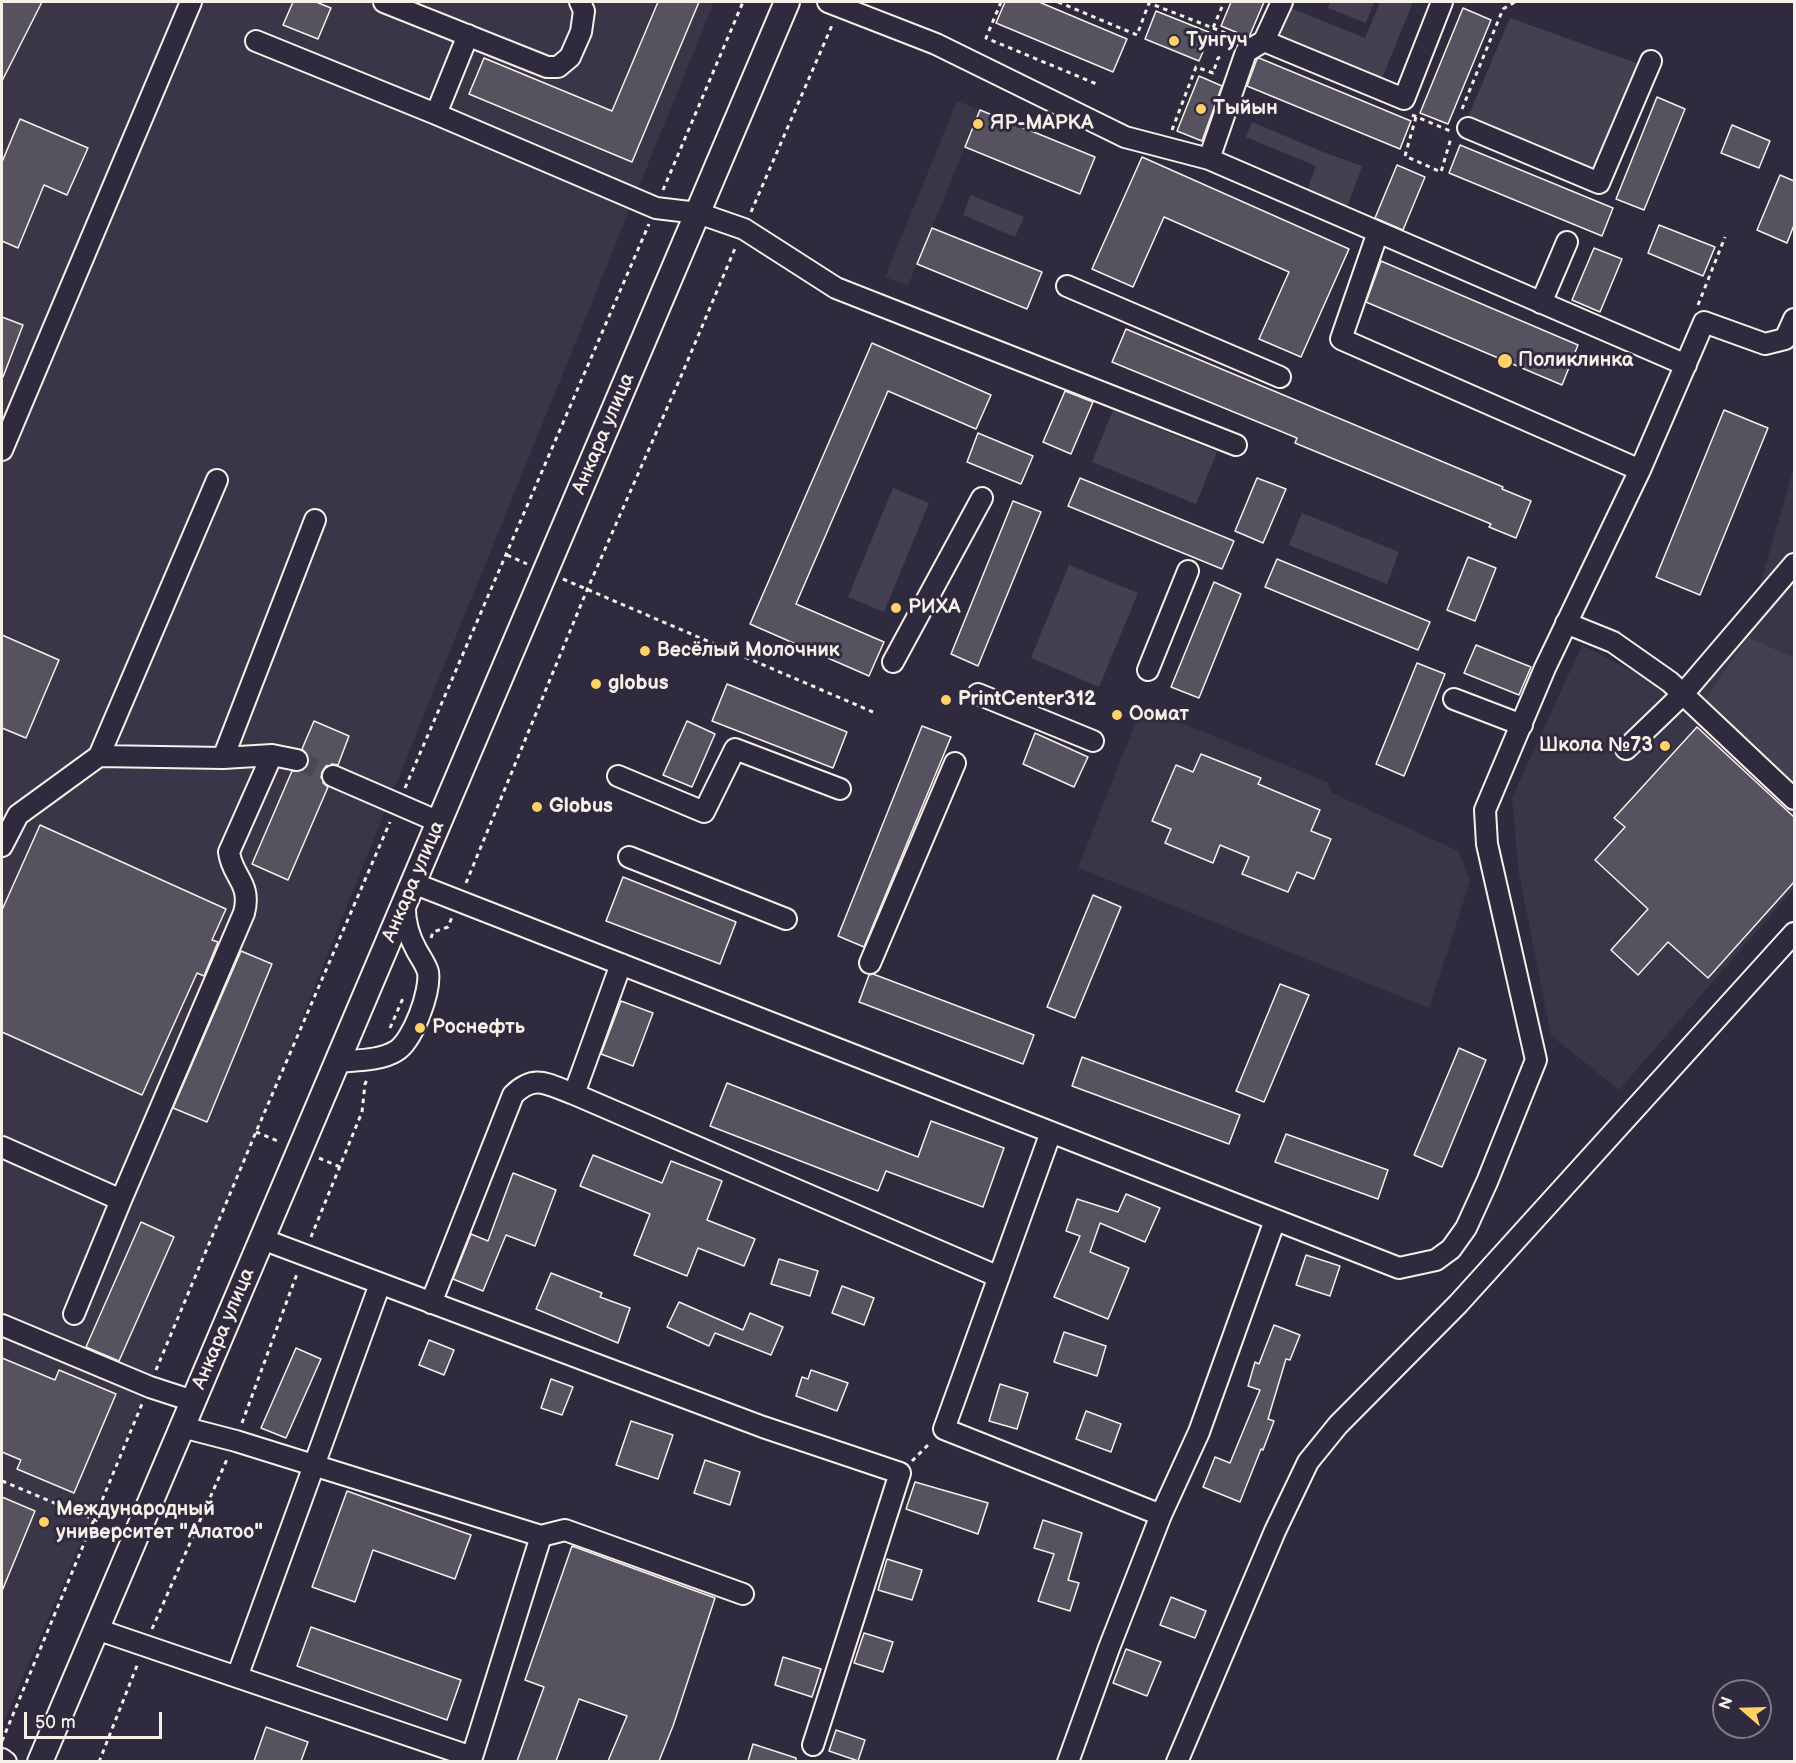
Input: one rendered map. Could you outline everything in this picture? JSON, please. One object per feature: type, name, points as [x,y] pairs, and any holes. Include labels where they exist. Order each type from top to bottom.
[{"type":"main road","name":"Анкара улица","points":[[40,1761],[787,2]]},
{"type":"street","points":[[2,450],[191,2]]},
{"type":"street","points":[[384,2],[547,67],[558,67],[570,57],[581,32],[584,11],[580,2]]},
{"type":"street","points":[[1209,159],[1246,52],[1263,42],[1281,2]]},
{"type":"street","points":[[1263,42],[1404,99],[1442,2]]},
{"type":"street","points":[[834,4],[936,44],[1125,137],[1209,159],[1686,365]]},
{"type":"street","points":[[436,114],[468,35]]},
{"type":"street","points":[[256,41],[436,114],[656,208],[698,213],[744,229],[836,288],[1236,445]]},
{"type":"street","points":[[1465,119],[1599,183],[1651,62]]},
{"type":"street","points":[[1378,232],[1341,339],[1640,470]]},
{"type":"street","points":[[1541,303],[1567,242]]},
{"type":"street","points":[[1067,286],[1280,377]]},
{"type":"street","points":[[337,1062],[377,1057],[397,1051],[410,1035],[429,986],[428,970],[407,931],[404,917],[409,892],[459,901],[1399,1268],[1436,1260],[1451,1249],[1466,1228],[1536,1060],[1487,844],[1485,810],[1566,623],[1640,470],[1704,322],[1766,344],[1785,339],[1794,319]]},
{"type":"street","points":[[2,846],[18,814],[99,756],[217,480]]},
{"type":"street","points":[[893,662],[982,498]]},
{"type":"street","points":[[223,758],[315,520]]},
{"type":"street","points":[[1626,749],[1683,694],[1794,564]]},
{"type":"street","points":[[1148,670],[1188,571]]},
{"type":"street","points":[[1566,623],[1613,642],[1670,682],[1794,800]]},
{"type":"street","points":[[978,694],[1093,741]]},
{"type":"street","points":[[1454,699],[1521,724]]},
{"type":"street","points":[[618,776],[704,812],[735,749],[840,789]]},
{"type":"street","points":[[99,756],[223,758],[272,754],[297,760]]},
{"type":"street","points":[[74,1314],[244,913],[247,902],[246,890],[230,860],[229,852],[272,754]]},
{"type":"street","points":[[870,963],[955,763]]},
{"type":"street","points":[[333,776],[439,822]]},
{"type":"street","points":[[629,857],[786,919]]},
{"type":"street","points":[[1177,1761],[1275,1531],[1308,1462],[1338,1425],[1458,1304],[1794,933]]},
{"type":"street","points":[[574,1094],[621,964]]},
{"type":"street","points":[[431,1303],[513,1095],[523,1085],[536,1081],[574,1094],[999,1277]]},
{"type":"street","points":[[1051,1132],[944,1429],[1161,1515]]},
{"type":"street","points":[[2,1147],[121,1200]]},
{"type":"street","points":[[1068,1761],[1161,1515],[1199,1432],[1275,1220]]},
{"type":"street","points":[[262,1239],[764,1427],[900,1473],[813,1745]]},
{"type":"street","points":[[237,1677],[380,1284]]},
{"type":"street","points":[[2,1325],[150,1387],[193,1401]]},
{"type":"street","points":[[182,1427],[236,1441],[542,1536],[565,1530],[743,1594]]},
{"type":"street","points":[[96,1629],[472,1757],[542,1536]]},
{"type":"street","points":[[2,1760],[6,1761]]},
{"type":"path","points":[[2,1742],[255,1132],[507,555],[743,2]]},
{"type":"path","points":[[1001,2],[986,38],[1099,85]]},
{"type":"path","points":[[1058,2],[1137,35],[1149,3],[1213,28],[1224,2]]},
{"type":"path","points":[[1465,119],[1503,9],[1515,2]]},
{"type":"path","points":[[421,958],[433,932],[448,927],[587,590],[744,229],[834,4]]},
{"type":"path","points":[[1171,133],[1196,67]]},
{"type":"path","points":[[1416,117],[1453,132],[1441,172],[1405,156],[1416,117]]},
{"type":"path","points":[[1696,310],[1725,237]]},
{"type":"path","points":[[507,555],[873,711]]},
{"type":"path","points":[[99,1761],[145,1645],[236,1441],[303,1256],[362,1112],[365,1084],[408,988]]},
{"type":"path","points":[[900,1473],[944,1429]]},
{"type":"path","points":[[2,1481],[100,1522]]},
{"type":"shaded area","points":[[2,2],[714,2],[242,1168],[2,1726]]},
{"type":"shaded area","points":[[1330,2],[1374,2],[1366,23],[1328,8]]},
{"type":"shaded area","points":[[1380,2],[1413,2],[1382,78],[1279,36],[1291,8],[1365,38]]},
{"type":"shaded area","points":[[1510,18],[1642,65],[1595,175],[1467,119]]},
{"type":"shaded area","points":[[957,101],[980,110],[908,286],[885,277]]},
{"type":"shaded area","points":[[1252,122],[1362,166],[1347,207],[1307,190],[1316,166],[1246,137]]},
{"type":"shaded area","points":[[971,195],[1024,217],[1015,237],[963,215]]},
{"type":"shaded area","points":[[1113,410],[1217,452],[1196,504],[1092,462]]},
{"type":"shaded area","name":"Школа №73","points":[[1794,467],[1794,888],[1619,1090],[1551,1035],[1519,874],[1512,798],[1582,645],[1676,694],[1750,619]]},
{"type":"shaded area","points":[[893,488],[929,503],[884,612],[848,597]]},
{"type":"shaded area","points":[[1302,513],[1399,552],[1387,584],[1289,545]]},
{"type":"shaded area","points":[[1069,565],[1138,593],[1099,687],[1031,658]]},
{"type":"shaded area","points":[[1748,637],[1794,658],[1794,798],[1697,712]]},
{"type":"shaded area","points":[[1142,707],[1327,782],[1332,793],[1458,851],[1470,881],[1429,1008],[1078,868]]},
{"type":"building","points":[[2,2],[42,2],[2,81]]},
{"type":"building","points":[[293,2],[316,2],[331,8],[318,39],[283,25]]},
{"type":"building","points":[[658,2],[699,2],[632,162],[469,94],[484,58],[612,111]]},
{"type":"building","points":[[1005,2],[1039,2],[1127,39],[1113,72],[996,23]]},
{"type":"building","points":[[1231,2],[1264,2],[1248,37],[1221,26]]},
{"type":"building","points":[[1463,8],[1491,20],[1448,124],[1420,113]]},
{"type":"building","points":[[1156,11],[1211,33],[1199,61],[1145,39]]},
{"type":"building","points":[[1259,58],[1411,121],[1400,149],[1247,86]]},
{"type":"building","points":[[1199,76],[1222,86],[1202,141],[1177,131]]},
{"type":"building","points":[[1657,97],[1685,109],[1644,210],[1616,199]]},
{"type":"building","points":[[980,110],[1095,157],[1080,194],[965,147]]},
{"type":"building","points":[[20,119],[88,148],[67,195],[44,185],[18,248],[2,241],[2,162]]},
{"type":"building","points":[[1732,125],[1770,141],[1759,168],[1721,153]]},
{"type":"building","points":[[1460,145],[1613,208],[1602,236],[1449,173]]},
{"type":"building","points":[[1142,157],[1349,249],[1301,357],[1259,339],[1289,272],[1164,217],[1133,287],[1092,269]]},
{"type":"building","points":[[1397,165],[1425,177],[1403,230],[1375,218]]},
{"type":"building","points":[[1780,175],[1794,181],[1794,225],[1787,243],[1757,230]]},
{"type":"building","points":[[1659,225],[1715,247],[1703,276],[1648,253]]},
{"type":"building","points":[[932,228],[1042,272],[1027,309],[917,264]]},
{"type":"building","points":[[1594,248],[1622,259],[1600,312],[1572,300]]},
{"type":"building","points":[[1381,261],[1578,345],[1562,385],[1366,302]]},
{"type":"building","points":[[2,317],[23,325],[3,377],[2,377]]},
{"type":"building","points":[[1126,329],[1503,487],[1502,489],[1531,501],[1516,538],[1489,527],[1491,524],[1295,443],[1297,438],[1112,362]]},
{"type":"building","points":[[872,343],[991,395],[976,429],[888,391],[796,604],[884,642],[869,676],[750,624]]},
{"type":"building","points":[[1065,391],[1093,402],[1071,454],[1043,442]]},
{"type":"building","points":[[1724,410],[1768,428],[1700,595],[1656,577]]},
{"type":"building","points":[[978,433],[1033,456],[1021,484],[967,462]]},
{"type":"building","points":[[1080,478],[1234,541],[1222,569],[1068,506]]},
{"type":"building","points":[[1257,478],[1286,489],[1263,543],[1235,531]]},
{"type":"building","points":[[1013,501],[1041,512],[978,666],[951,654]]},
{"type":"building","points":[[1468,557],[1496,568],[1475,621],[1447,610]]},
{"type":"building","points":[[1277,559],[1430,622],[1418,650],[1265,587]]},
{"type":"building","points":[[1214,582],[1241,594],[1199,698],[1171,687]]},
{"type":"building","points":[[2,635],[59,660],[26,738],[2,728]]},
{"type":"building","points":[[1476,645],[1531,667],[1519,695],[1464,673]]},
{"type":"building","points":[[1417,663],[1445,674],[1404,776],[1376,764]]},
{"type":"building","points":[[727,684],[847,732],[833,768],[712,721]]},
{"type":"building","points":[[314,721],[349,736],[338,765],[326,766],[322,772],[323,783],[328,787],[288,880],[252,864],[292,771],[301,771],[309,763],[308,756],[302,749]]},
{"type":"building","points":[[687,721],[715,734],[692,787],[663,775]]},
{"type":"building","points":[[922,726],[951,737],[864,947],[838,936]]},
{"type":"building","points":[[1697,727],[1794,817],[1794,882],[1708,978],[1668,942],[1638,975],[1611,950],[1648,909],[1595,860],[1625,827],[1614,818]]},
{"type":"building","points":[[1035,733],[1088,757],[1074,787],[1023,764]]},
{"type":"building","points":[[1201,754],[1261,778],[1258,784],[1320,810],[1311,831],[1331,839],[1314,879],[1297,872],[1288,892],[1242,874],[1249,857],[1220,845],[1213,863],[1165,843],[1171,829],[1152,821],[1176,765],[1193,772]]},
{"type":"building","points":[[40,825],[226,909],[212,940],[218,942],[204,976],[197,973],[142,1095],[2,1032],[2,910]]},
{"type":"building","points":[[623,877],[736,922],[720,964],[606,921]]},
{"type":"building","points":[[1093,895],[1121,907],[1075,1018],[1047,1007]]},
{"type":"building","points":[[241,951],[272,964],[207,1122],[173,1108]]},
{"type":"building","points":[[873,974],[1034,1035],[1023,1064],[859,1002],[869,975]]},
{"type":"building","points":[[1280,984],[1309,995],[1264,1102],[1236,1091]]},
{"type":"building","points":[[621,1001],[653,1013],[633,1066],[601,1054]]},
{"type":"building","points":[[1459,1048],[1486,1060],[1442,1167],[1414,1155]]},
{"type":"building","points":[[1082,1057],[1240,1115],[1229,1144],[1072,1086]]},
{"type":"building","points":[[727,1083],[918,1157],[931,1121],[1004,1148],[983,1207],[886,1171],[878,1191],[710,1126]]},
{"type":"building","points":[[1286,1134],[1388,1170],[1378,1199],[1275,1162]]},
{"type":"building","points":[[593,1155],[662,1183],[671,1161],[722,1181],[707,1220],[755,1239],[744,1266],[698,1248],[687,1276],[634,1255],[650,1214],[580,1186]]},
{"type":"building","points":[[513,1173],[556,1190],[535,1246],[506,1235],[483,1291],[453,1279],[471,1234],[488,1241]]},
{"type":"building","points":[[1126,1194],[1160,1208],[1145,1242],[1100,1223],[1090,1252],[1129,1268],[1108,1319],[1054,1297],[1080,1236],[1066,1231],[1077,1199],[1118,1212]]},
{"type":"building","points":[[141,1222],[174,1237],[119,1361],[86,1347]]},
{"type":"building","points":[[1306,1255],[1340,1266],[1330,1296],[1296,1285]]},
{"type":"building","points":[[779,1259],[818,1271],[810,1296],[771,1284]]},
{"type":"building","points":[[551,1273],[602,1293],[600,1297],[630,1308],[618,1343],[536,1309]]},
{"type":"building","points":[[842,1286],[874,1298],[864,1325],[832,1313]]},
{"type":"building","points":[[679,1302],[743,1330],[750,1313],[783,1327],[771,1355],[715,1333],[709,1346],[667,1327]]},
{"type":"building","points":[[1274,1325],[1300,1335],[1290,1360],[1286,1359],[1268,1419],[1274,1421],[1240,1502],[1203,1487],[1215,1457],[1230,1463],[1260,1390],[1248,1386],[1255,1362],[1259,1364]]},
{"type":"building","points":[[1064,1332],[1106,1346],[1097,1376],[1054,1362]]},
{"type":"building","points":[[429,1340],[454,1350],[444,1375],[419,1365]]},
{"type":"building","points":[[296,1348],[321,1359],[286,1438],[261,1428]]},
{"type":"building","points":[[2,1358],[55,1380],[59,1370],[116,1394],[74,1493],[17,1469],[21,1460],[2,1452]]},
{"type":"building","points":[[811,1370],[848,1383],[837,1411],[796,1396],[802,1377],[808,1379]]},
{"type":"building","points":[[551,1379],[573,1387],[562,1415],[541,1408]]},
{"type":"building","points":[[1000,1384],[1028,1393],[1017,1429],[989,1421]]},
{"type":"building","points":[[1086,1411],[1121,1424],[1111,1452],[1076,1439]]},
{"type":"building","points":[[631,1421],[673,1435],[658,1479],[616,1465]]},
{"type":"building","points":[[705,1460],[740,1472],[730,1505],[694,1493]]},
{"type":"building","points":[[915,1482],[988,1503],[978,1534],[906,1509]]},
{"type":"building","points":[[347,1491],[471,1535],[455,1579],[373,1550],[355,1602],[312,1587]]},
{"type":"building","points":[[2,1497],[35,1511],[2,1591]]},
{"type":"building","points":[[1043,1520],[1082,1533],[1068,1580],[1079,1583],[1070,1611],[1038,1601],[1054,1554],[1034,1548]]},
{"type":"building","points":[[572,1546],[715,1598],[673,1726],[659,1761],[608,1761],[627,1716],[579,1699],[556,1761],[517,1761],[544,1687],[525,1680]]},
{"type":"building","points":[[887,1559],[922,1570],[912,1600],[878,1590]]},
{"type":"building","points":[[1171,1597],[1206,1611],[1195,1638],[1160,1625]]},
{"type":"building","points":[[311,1627],[461,1680],[447,1720],[297,1666]]},
{"type":"building","points":[[864,1633],[893,1642],[883,1672],[854,1663]]},
{"type":"building","points":[[1126,1649],[1161,1662],[1147,1696],[1113,1683]]},
{"type":"building","points":[[783,1657],[821,1669],[812,1697],[775,1685]]},
{"type":"building","points":[[266,1727],[308,1742],[301,1761],[254,1761]]},
{"type":"building","points":[[836,1730],[865,1740],[858,1761],[829,1751]]},
{"type":"building","points":[[753,1744],[796,1758],[796,1761],[748,1761]]},
{"type":"tunnel","points":[[297,760],[333,776]]},
{"type":"place","name":"Тунгуч","points":[[1174,41]]},
{"type":"place","name":"Тыйын","points":[[1201,109]]},
{"type":"place","name":"ЯР-МАРКА","points":[[978,124]]},
{"type":"place","name":"Поликлинка","points":[[1505,361]]},
{"type":"place","name":"РИХА","points":[[896,608]]},
{"type":"place","name":"Весёлый Молочник","points":[[645,651]]},
{"type":"place","name":"globus","points":[[596,684]]},
{"type":"place","name":"PrintCenter312","points":[[946,700]]},
{"type":"place","name":"Оомат","points":[[1117,715]]},
{"type":"place","name":"Школа №73","points":[[1665,746]]},
{"type":"place","name":"Globus","points":[[537,807]]},
{"type":"place","name":"Роснефть","points":[[420,1028]]},
{"type":"place","name":"Международный университет \"Алатоо\"","points":[[44,1522]]}]
